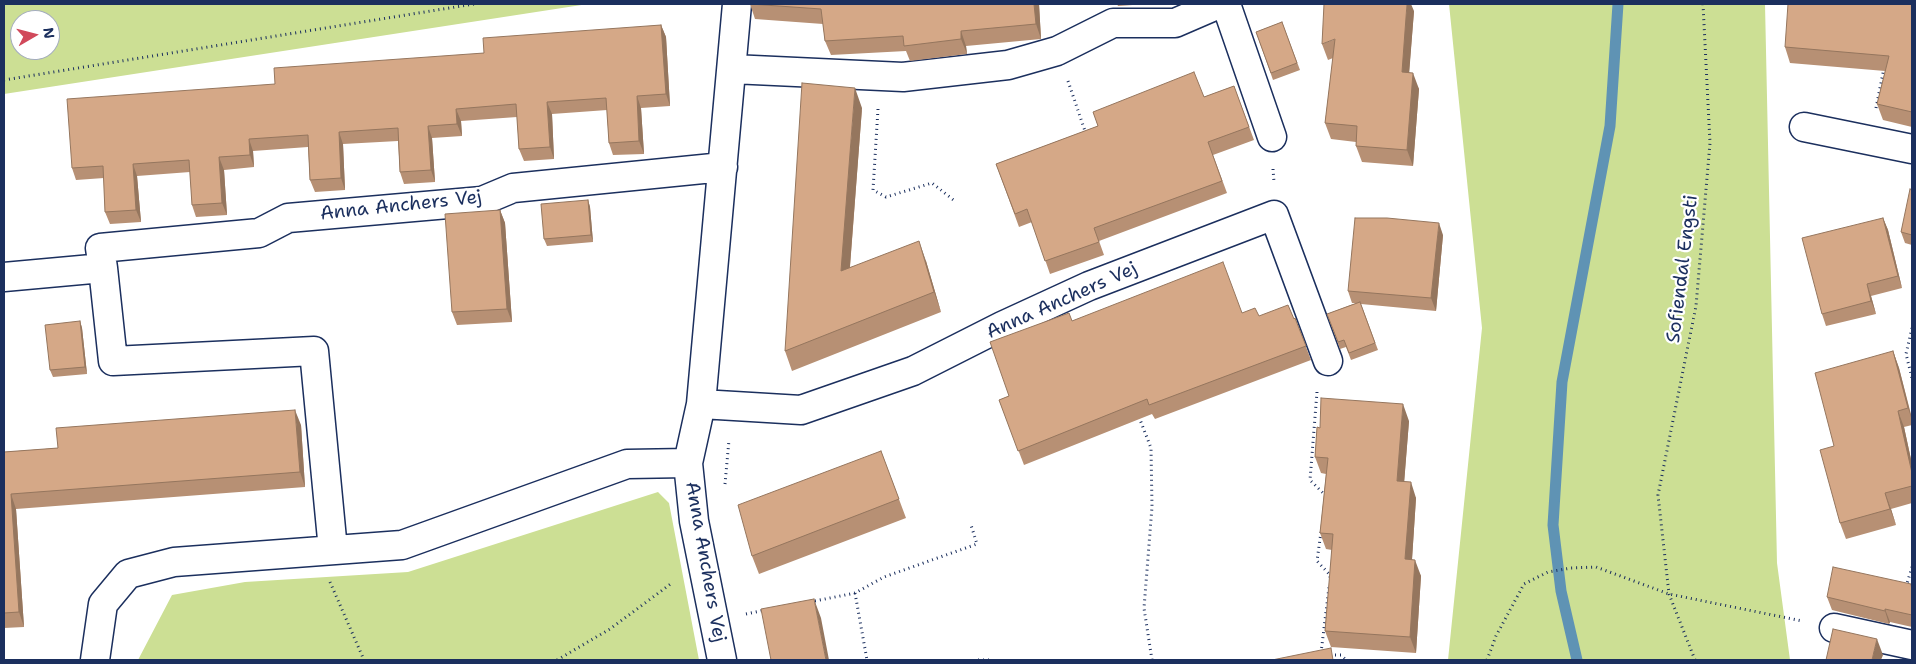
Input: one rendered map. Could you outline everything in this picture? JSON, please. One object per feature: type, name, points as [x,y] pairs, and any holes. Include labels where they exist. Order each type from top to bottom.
[{"type":"street","name":"Anna Anchers Vej","points":[[722,660],[694,521],[688,463],[701,404],[732,69],[736,4]]},
{"type":"street","points":[[732,69],[903,77],[1008,65],[1057,51],[1114,23],[1175,23],[1220,4]]},
{"type":"street","points":[[1226,4],[1272,137]]},
{"type":"street","points":[[1804,127],[1912,149]]},
{"type":"street","name":"Anna Anchers Vej","points":[[325,551],[314,351],[113,361],[100,248],[259,233],[288,218],[482,200],[513,188],[723,167]]},
{"type":"street","name":"Anna Anchers Vej","points":[[701,404],[732,408],[801,410],[913,371],[1002,326],[1090,286],[1274,215]]},
{"type":"street","points":[[1274,215],[1328,361]]},
{"type":"street","points":[[4,277],[102,268]]},
{"type":"street","name":"Anna Anchers Vej","points":[[95,660],[103,604],[128,574],[174,562],[402,545],[628,464],[688,463]]},
{"type":"street","points":[[1834,628],[1912,645]]},
{"type":"path","points":[[4,80],[474,4]]},
{"type":"path","name":"Sofiendal Engsti","points":[[1695,660],[1669,594],[1658,495],[1696,306],[1710,143],[1703,4]]},
{"type":"path","points":[[1057,51],[1089,142]]},
{"type":"path","points":[[1869,140],[1885,62]]},
{"type":"path","points":[[879,76],[873,190],[886,197],[932,183],[956,202]]},
{"type":"path","points":[[1272,137],[1266,149],[1274,174],[1274,215]]},
{"type":"path","points":[[1912,328],[1906,354],[1912,378]]},
{"type":"path","points":[[1325,506],[1326,497],[1310,480],[1318,381],[1328,361]]},
{"type":"path","points":[[724,493],[732,408]]},
{"type":"path","points":[[1138,412],[1151,448],[1152,507],[1144,608],[1152,660]]},
{"type":"path","points":[[1322,524],[1317,561],[1330,575],[1321,655],[1341,655],[1346,660]]},
{"type":"path","points":[[800,604],[855,593],[884,577],[977,544],[970,525]]},
{"type":"path","points":[[325,551],[364,660]]},
{"type":"path","points":[[1905,592],[1912,566]]},
{"type":"path","points":[[1487,660],[1496,636],[1524,584],[1548,572],[1571,568],[1596,567],[1669,594],[1834,628]]},
{"type":"path","points":[[557,660],[610,629],[690,570],[704,568]]},
{"type":"path","points":[[855,593],[867,660]]},
{"type":"path","points":[[744,605],[748,623]]},
{"type":"path","points":[[746,614],[773,609]]},
{"type":"path","points":[[978,660],[992,660]]},
{"type":"green space","points":[[4,4],[588,4],[4,94]]},
{"type":"green space","points":[[1449,4],[1765,4],[1777,563],[1790,660],[1448,660],[1482,328]]},
{"type":"green space","points":[[658,492],[669,503],[699,660],[138,660],[172,595],[245,582],[408,572]]},
{"type":"building","points":[[750,4],[1034,4],[1036,24],[961,31],[961,39],[904,46],[903,36],[825,41],[821,9]]},
{"type":"building","points":[[1324,4],[1407,4],[1402,72],[1413,73],[1407,150],[1356,146],[1357,126],[1325,123],[1335,39],[1322,44]]},
{"type":"building","points":[[1788,4],[1912,4],[1912,112],[1877,104],[1889,56],[1785,47]]},
{"type":"building","points":[[1282,22],[1297,63],[1271,73],[1256,32]]},
{"type":"building","points":[[661,25],[666,94],[637,96],[639,141],[609,143],[606,98],[547,102],[550,147],[519,149],[516,104],[456,109],[457,124],[428,126],[431,170],[400,172],[398,128],[339,132],[341,178],[310,180],[308,135],[249,139],[250,155],[219,157],[222,203],[192,205],[189,160],[133,164],[136,210],[105,212],[103,166],[72,168],[67,99],[275,84],[274,68],[484,53],[483,38]]},
{"type":"building","points":[[1194,72],[1204,97],[1234,86],[1249,127],[1208,142],[1222,181],[1094,228],[1099,242],[1045,261],[1027,209],[1015,214],[996,164],[1098,126],[1093,112]]},
{"type":"building","points":[[802,83],[855,88],[841,271],[919,241],[934,292],[785,351]]},
{"type":"building","points":[[1910,189],[1912,190],[1912,235],[1901,232]]},
{"type":"building","points":[[588,200],[591,235],[544,239],[541,204]]},
{"type":"building","points":[[500,210],[507,309],[452,312],[445,214]]},
{"type":"building","points":[[1355,218],[1387,218],[1439,223],[1431,298],[1348,291]]},
{"type":"building","points":[[1883,218],[1898,276],[1867,284],[1871,301],[1822,314],[1802,238]]},
{"type":"building","points":[[1223,262],[1242,313],[1255,308],[1259,316],[1288,305],[1306,346],[1149,405],[1147,399],[1018,451],[999,400],[1009,396],[990,342],[1069,313],[1072,321]]},
{"type":"building","points":[[1360,302],[1375,343],[1349,353],[1344,340],[1338,342],[1327,314]]},
{"type":"building","points":[[80,321],[85,367],[50,370],[45,325]]},
{"type":"building","points":[[1893,351],[1908,408],[1898,411],[1912,473],[1912,486],[1885,493],[1890,509],[1840,523],[1820,450],[1834,446],[1815,373]]},
{"type":"building","points":[[1321,398],[1403,404],[1397,481],[1411,482],[1405,559],[1415,560],[1410,637],[1325,631],[1333,534],[1320,533],[1328,458],[1315,457],[1317,427],[1320,428]]},
{"type":"building","points":[[295,410],[300,472],[11,494],[19,612],[4,613],[4,452],[58,448],[56,428]]},
{"type":"building","points":[[881,451],[899,499],[752,556],[738,505]]},
{"type":"building","points":[[1833,567],[1911,584],[1912,615],[1885,609],[1885,611],[1827,597]]},
{"type":"building","points":[[814,599],[826,660],[771,660],[761,609]]},
{"type":"building","points":[[1833,629],[1877,639],[1872,660],[1826,660]]},
{"type":"building","points":[[1331,648],[1333,660],[1272,660]]},
{"type":"waterway","points":[[1577,660],[1561,591],[1553,525],[1562,382],[1610,126],[1618,4]]}]
